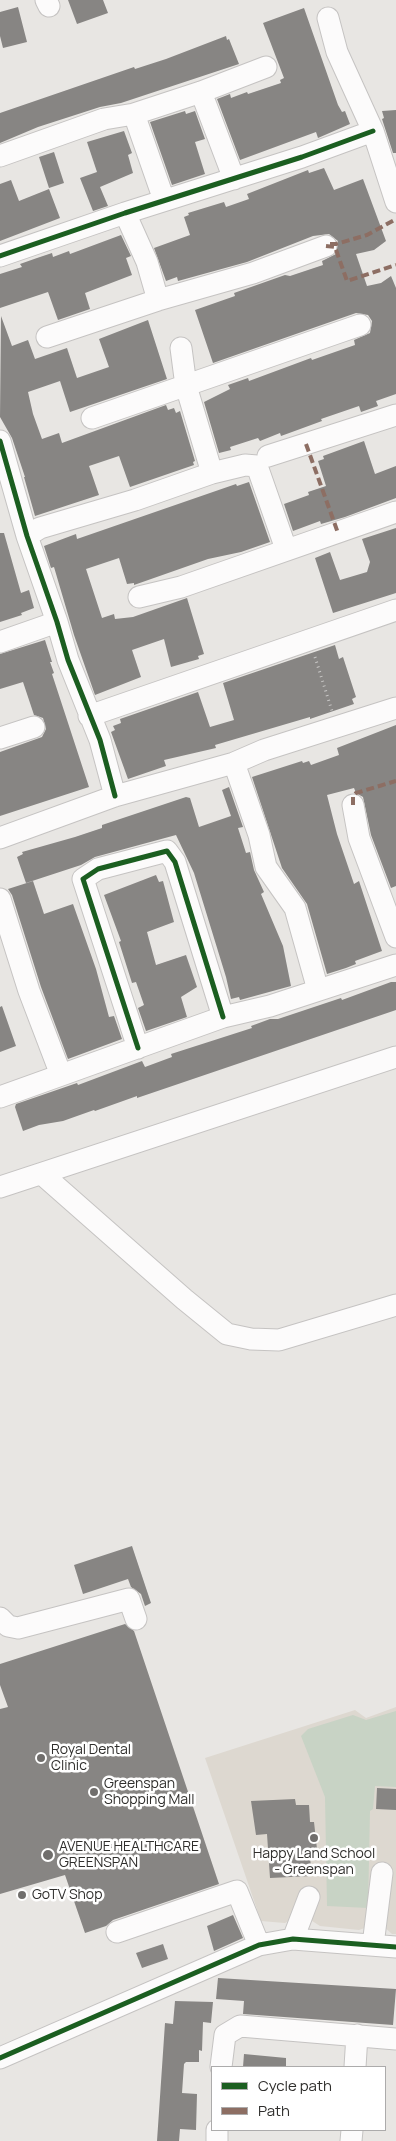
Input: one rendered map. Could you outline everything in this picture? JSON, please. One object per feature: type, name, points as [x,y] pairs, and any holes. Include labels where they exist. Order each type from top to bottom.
[{"type":"street","points":[[328,18],[337,52],[373,131],[396,202]]},
{"type":"street","points":[[0,156],[104,119],[134,114],[201,92],[266,67]]},
{"type":"street","points":[[201,92],[234,179]]},
{"type":"street","points":[[134,114],[164,200]]},
{"type":"street","points":[[0,256],[373,131]]},
{"type":"street","points":[[125,213],[147,262],[158,300]]},
{"type":"street","points":[[47,337],[158,300],[253,274],[326,246]]},
{"type":"street","points":[[92,418],[360,325]]},
{"type":"street","points":[[181,348],[186,386],[212,473]]},
{"type":"street","points":[[268,456],[396,415]]},
{"type":"street","points":[[0,441],[27,536],[58,622],[68,660],[100,740],[115,796]]},
{"type":"street","points":[[27,536],[40,528],[135,500],[212,473],[245,465],[257,466],[286,549]]},
{"type":"street","points":[[139,597],[181,587],[396,512]]},
{"type":"street","points":[[89,716],[396,610]]},
{"type":"street","points":[[0,642],[58,622]]},
{"type":"street","points":[[0,838],[115,796],[234,763],[264,750],[396,708]]},
{"type":"street","points":[[0,738],[34,727]]},
{"type":"street","points":[[234,763],[259,835],[266,867],[294,908],[318,990]]},
{"type":"street","points":[[353,805],[359,838],[396,937]]},
{"type":"street","points":[[138,1048],[83,879],[98,869],[167,851],[175,862],[223,1017]]},
{"type":"street","points":[[0,899],[29,991],[60,1075]]},
{"type":"street","points":[[0,1097],[223,1017],[270,1006],[396,966]]},
{"type":"street","points":[[0,1187],[396,1057]]},
{"type":"street","points":[[42,1174],[226,1334],[251,1339],[279,1340],[396,1305]]},
{"type":"street","points":[[0,1618],[8,1626],[18,1628],[129,1599],[136,1619]]},
{"type":"street","points":[[373,1945],[382,1873]]},
{"type":"street","points":[[117,1932],[236,1891],[259,1945]]},
{"type":"street","points":[[294,1940],[309,1897]]},
{"type":"street","points":[[0,2058],[259,1945],[294,1940],[396,1947]]},
{"type":"street","points":[[221,2066],[225,2035],[240,2026],[396,2039]]},
{"type":"street","points":[[355,2066],[357,2036]]},
{"type":"path","points":[[309,640],[337,726]]},
{"type":"shaded area","name":"Happy Land School - Greenspan","points":[[396,1707],[396,1934],[392,1934],[383,1926],[370,1926],[359,1930],[320,1926],[309,1919],[294,1918],[285,1923],[261,1921],[205,1758],[355,1710],[366,1718]]},
{"type":"green space","points":[[396,1711],[396,1787],[375,1786],[373,1809],[370,1811],[368,1908],[327,1906],[325,1797],[301,1736],[308,1729],[353,1715],[366,1720]]},
{"type":"building","points":[[68,0],[103,0],[108,13],[77,24]]},
{"type":"building","points":[[18,7],[27,42],[3,48],[0,36],[0,12]]},
{"type":"building","points":[[304,8],[338,105],[342,112],[345,111],[350,124],[318,138],[316,132],[240,160],[217,99],[230,94],[231,98],[247,92],[248,94],[281,83],[280,80],[284,78],[263,23]]},
{"type":"building","points":[[226,36],[239,64],[121,103],[100,107],[38,127],[0,143],[0,113],[134,67],[135,69],[166,59]]},
{"type":"building","points":[[396,110],[396,153],[393,153],[382,119],[384,118],[382,111]]},
{"type":"building","points":[[185,111],[186,114],[195,111],[205,139],[195,142],[205,174],[172,185],[150,122]]},
{"type":"building","points":[[124,131],[132,153],[128,155],[133,173],[100,187],[108,206],[93,211],[80,178],[97,172],[87,142]]},
{"type":"building","points":[[54,152],[64,183],[49,188],[39,157]]},
{"type":"building","points":[[324,168],[334,190],[363,179],[386,241],[374,250],[356,254],[367,286],[381,283],[391,276],[396,288],[396,394],[376,401],[378,406],[361,412],[359,406],[321,419],[322,421],[281,436],[280,433],[260,441],[258,438],[230,447],[231,450],[219,453],[204,402],[230,389],[228,385],[248,378],[249,381],[311,358],[312,360],[355,345],[354,340],[370,333],[372,321],[368,315],[356,313],[213,363],[195,310],[235,296],[234,293],[285,275],[290,276],[323,265],[322,261],[336,254],[338,241],[329,234],[313,236],[247,262],[178,281],[177,277],[166,281],[154,248],[190,235],[184,217],[189,215],[188,213],[224,202],[226,207],[249,199],[247,194],[308,170],[309,173]]},
{"type":"building","points":[[11,180],[19,201],[49,189],[60,218],[0,241],[0,184]]},
{"type":"building","points":[[121,235],[131,256],[126,258],[132,275],[85,293],[90,309],[58,320],[48,292],[0,308],[0,274],[22,267],[20,264],[52,253],[53,257],[69,251],[70,254]]},
{"type":"building","points":[[1,316],[12,346],[28,340],[35,359],[67,348],[77,378],[109,367],[99,339],[148,320],[167,379],[70,412],[60,381],[28,392],[33,414],[42,439],[59,433],[62,443],[166,405],[168,410],[174,408],[176,413],[180,411],[195,461],[193,462],[194,465],[130,487],[119,456],[89,466],[99,495],[35,516],[12,438],[0,417]]},
{"type":"building","points":[[364,441],[375,474],[396,466],[396,498],[345,517],[321,524],[320,521],[293,531],[284,504],[309,495],[308,492],[326,486],[318,461],[324,459],[323,456]]},
{"type":"building","points":[[249,482],[270,542],[241,552],[208,559],[134,585],[134,583],[127,584],[119,558],[86,569],[102,618],[114,614],[115,619],[133,617],[187,598],[204,654],[198,656],[199,659],[171,667],[164,639],[132,650],[141,677],[95,695],[74,635],[54,567],[51,568],[44,546],[76,534],[77,539],[236,484],[237,486]]},
{"type":"building","points":[[396,528],[396,593],[333,613],[315,558],[330,552],[340,580],[367,572],[370,562],[362,539]]},
{"type":"building","points":[[0,533],[4,533],[21,593],[29,590],[34,608],[21,613],[22,615],[0,622]]},
{"type":"building","points":[[45,640],[52,662],[50,662],[54,673],[52,674],[89,787],[0,816],[0,752],[42,737],[46,729],[43,718],[34,715],[23,682],[0,689],[0,654]]},
{"type":"building","points":[[335,645],[339,659],[343,657],[356,697],[352,699],[354,704],[310,719],[310,717],[215,745],[216,748],[164,760],[166,766],[128,779],[111,732],[115,730],[113,726],[121,723],[120,719],[198,692],[210,727],[234,720],[223,683]]},
{"type":"building","points":[[396,725],[396,886],[391,888],[371,835],[363,797],[356,793],[354,788],[327,795],[337,834],[354,884],[359,881],[382,951],[355,961],[356,964],[327,974],[307,904],[282,868],[252,777],[302,761],[303,763],[309,761],[311,765],[339,755],[337,748]]},
{"type":"building","points":[[229,787],[243,827],[238,828],[246,853],[250,852],[254,870],[264,892],[261,894],[283,946],[291,986],[240,1000],[239,997],[231,999],[194,873],[176,835],[95,857],[81,865],[26,883],[17,857],[23,854],[22,852],[102,828],[102,825],[186,797],[190,798],[199,827],[231,816],[222,790]]},
{"type":"building","points":[[156,875],[159,882],[163,881],[174,922],[147,932],[156,965],[186,955],[197,987],[181,997],[187,1017],[146,1031],[138,1008],[144,1005],[136,982],[132,983],[119,942],[121,941],[104,895]]},
{"type":"building","points":[[33,881],[44,914],[73,904],[96,969],[109,1017],[114,1016],[122,1039],[68,1059],[41,987],[12,895],[8,889]]},
{"type":"building","points":[[391,982],[396,982],[396,1010],[137,1098],[137,1096],[63,1121],[39,1125],[23,1131],[15,1107],[16,1104],[77,1083],[78,1085],[142,1061],[145,1067],[172,1057],[171,1054],[252,1028],[251,1026],[270,1019],[278,1019],[341,998],[342,1000]]},
{"type":"building","points":[[2,1006],[16,1046],[0,1052],[0,1007]]},
{"type":"building","points":[[132,1546],[151,1603],[145,1606],[141,1594],[131,1587],[128,1579],[83,1594],[74,1565]]},
{"type":"building","name":"Greenspan Shopping Mall","points":[[125,1624],[134,1631],[219,1884],[113,1920],[106,1926],[85,1933],[65,1875],[0,1894],[0,1709],[8,1707],[0,1685],[0,1664]]},
{"type":"building","points":[[377,1788],[396,1789],[396,1810],[376,1809]]},
{"type":"building","points":[[295,1799],[296,1805],[309,1805],[310,1822],[314,1822],[318,1858],[310,1858],[312,1876],[270,1878],[267,1834],[256,1835],[251,1801]]},
{"type":"building","points":[[233,1915],[243,1938],[214,1951],[207,1926]]},
{"type":"building","points":[[163,1944],[168,1959],[142,1968],[136,1953]]},
{"type":"building","points":[[218,1978],[396,1989],[393,2025],[243,2014],[244,2001],[216,1999]]},
{"type":"building","points":[[175,2001],[213,2002],[211,2023],[203,2022],[202,2051],[199,2050],[199,2062],[186,2062],[184,2064],[182,2093],[197,2094],[196,2130],[180,2129],[179,2141],[157,2141],[165,2023],[173,2024]]},
{"type":"building","points":[[244,2054],[286,2058],[286,2066],[243,2066]]},
{"type":"marked path","points":[[330,244],[367,235],[396,219]]},
{"type":"marked path","points":[[326,246],[335,247],[347,281],[396,265]]},
{"type":"marked path","points":[[306,444],[338,533]]},
{"type":"marked path","points":[[353,805],[353,796],[356,793],[396,781]]},
{"type":"cycle path","points":[[0,256],[125,213],[302,157],[373,131]]},
{"type":"cycle path","points":[[0,441],[27,536],[68,660],[100,740],[115,796]]},
{"type":"cycle path","points":[[138,1048],[83,879],[98,869],[167,851],[175,862],[223,1017]]},
{"type":"cycle path","points":[[0,2058],[259,1945],[293,1939],[396,1947]]},
{"type":"place","name":"Royal Dental Clinic","points":[[41,1758]]},
{"type":"place","name":"Greenspan Shopping Mall","points":[[94,1792]]},
{"type":"place","name":"Happy Land School - Greenspan","points":[[314,1838]]},
{"type":"place","name":"AVENUE HEALTHCARE GREENSPAN","points":[[48,1855]]},
{"type":"place","name":"GoTV Shop","points":[[22,1895]]}]
